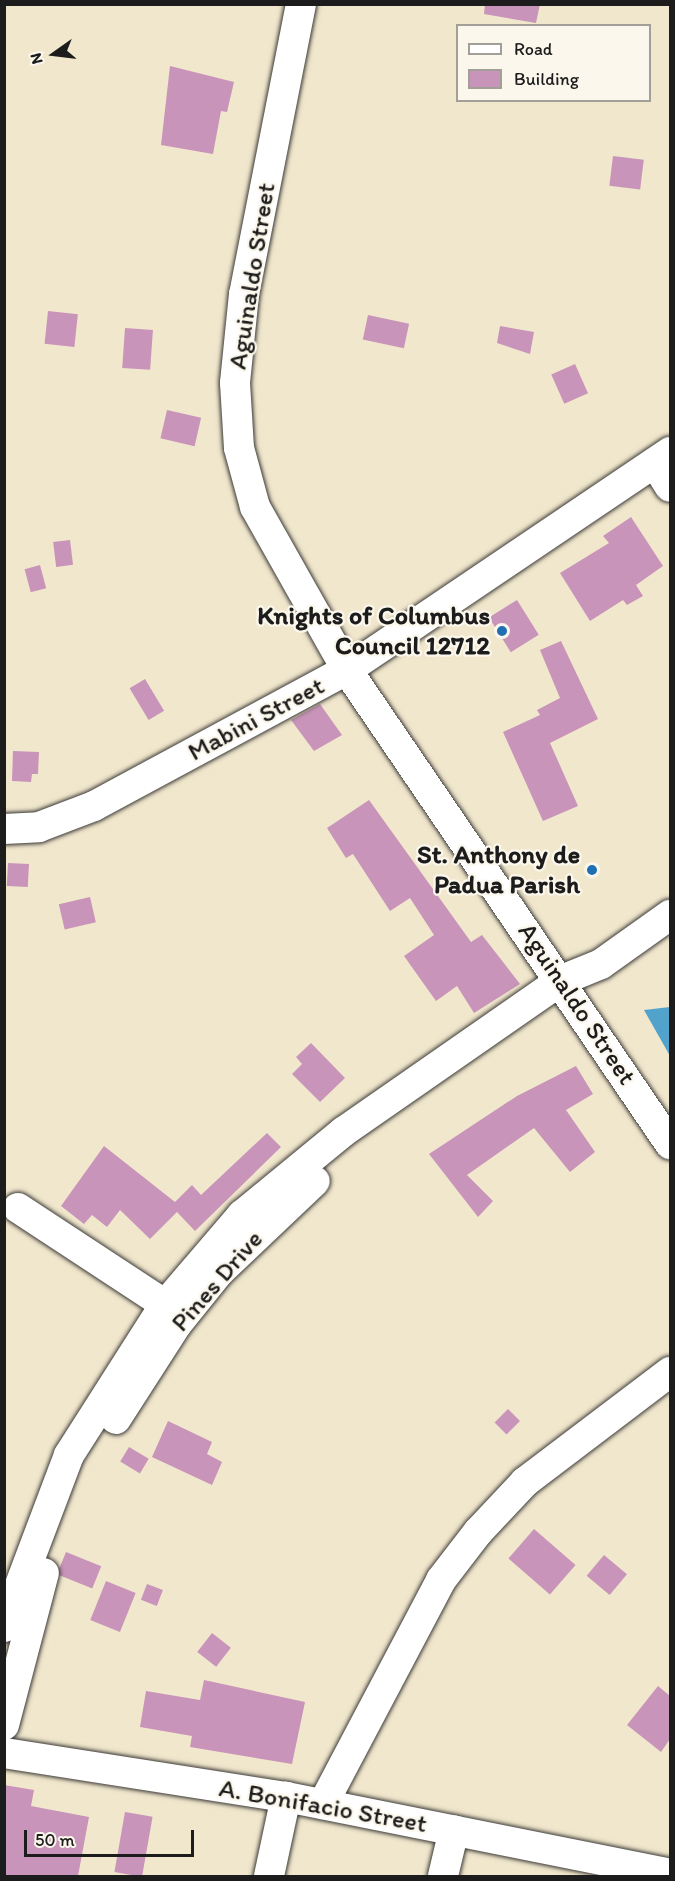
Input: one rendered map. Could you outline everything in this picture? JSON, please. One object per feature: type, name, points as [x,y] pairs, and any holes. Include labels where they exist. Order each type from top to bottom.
[{"type":"street","name":"Aguinaldo Street","points":[[301,4],[244,294],[235,383],[239,448],[265,526],[347,670],[567,988],[670,1144]]},
{"type":"street","name":"Mabini Street","points":[[4,829],[39,827],[94,806],[347,670],[663,458]]},
{"type":"street","points":[[663,458],[670,488]]},
{"type":"street","name":"Pines Drive","points":[[4,1627],[69,1455],[242,1215],[343,1132],[567,988],[670,915]]},
{"type":"street","points":[[18,1208],[174,1311]]},
{"type":"street","name":"Pines Drive","points":[[4,1725],[36,1596],[85,1465],[174,1311]]},
{"type":"street","points":[[323,1804],[441,1580],[478,1532],[525,1482],[670,1372]]},
{"type":"street","name":"A. Bonifacio Street","points":[[4,1753],[286,1797],[670,1874]]},
{"type":"street","points":[[268,1876],[286,1797]]},
{"type":"street","points":[[443,1876],[454,1830]]},
{"type":"street","points":[[640,1868],[670,1855]]},
{"type":"water","points":[[670,1007],[670,1056],[644,1010]]},
{"type":"building","points":[[485,4],[540,4],[536,23],[484,14]]},
{"type":"building","points":[[170,66],[234,82],[227,112],[221,111],[213,154],[161,145]]},
{"type":"building","points":[[613,156],[644,160],[640,190],[609,186]]},
{"type":"building","points":[[48,311],[78,314],[74,347],[45,344]]},
{"type":"building","points":[[368,315],[409,324],[404,348],[363,339]]},
{"type":"building","points":[[500,326],[534,332],[530,354],[497,343]]},
{"type":"building","points":[[125,328],[153,330],[150,370],[122,368]]},
{"type":"building","points":[[575,364],[588,393],[564,404],[551,375]]},
{"type":"building","points":[[167,410],[201,418],[195,446],[160,438]]},
{"type":"building","points":[[631,517],[663,566],[636,585],[643,596],[627,605],[623,600],[590,621],[560,573],[609,543],[603,536]]},
{"type":"building","points":[[70,540],[73,565],[56,567],[53,542]]},
{"type":"building","points":[[40,565],[46,588],[31,592],[25,569]]},
{"type":"building","points":[[517,600],[539,635],[511,652],[489,617]]},
{"type":"building","points":[[561,641],[598,719],[550,743],[578,806],[543,821],[503,732],[540,715],[537,710],[560,698],[540,650]]},
{"type":"building","points":[[145,679],[164,711],[149,720],[130,688]]},
{"type":"building","points":[[320,704],[342,735],[314,751],[291,720]]},
{"type":"building","points":[[13,751],[39,752],[38,774],[32,774],[31,782],[12,781]]},
{"type":"building","points":[[369,800],[471,942],[482,935],[520,984],[474,1013],[457,986],[436,1001],[404,956],[434,935],[410,898],[390,911],[353,854],[346,858],[327,828]]},
{"type":"building","points":[[8,863],[29,864],[28,887],[7,886]]},
{"type":"building","points":[[90,897],[96,922],[65,930],[59,904]]},
{"type":"building","points":[[311,1043],[345,1078],[320,1102],[292,1074],[302,1064],[296,1057]]},
{"type":"building","points":[[576,1066],[593,1094],[566,1110],[595,1152],[570,1172],[534,1128],[467,1175],[493,1201],[478,1217],[429,1154],[517,1096]]},
{"type":"building","points":[[267,1133],[281,1147],[195,1231],[177,1212],[150,1239],[120,1210],[107,1227],[92,1215],[84,1224],[61,1206],[104,1146],[175,1202],[192,1185],[201,1195]]},
{"type":"building","points":[[508,1409],[520,1421],[507,1434],[495,1422]]},
{"type":"building","points":[[168,1421],[212,1442],[207,1454],[222,1462],[212,1485],[152,1457]]},
{"type":"building","points":[[129,1447],[149,1459],[140,1473],[120,1462]]},
{"type":"building","points":[[534,1529],[576,1565],[550,1595],[508,1558]]},
{"type":"building","points":[[66,1552],[101,1566],[92,1588],[57,1574]]},
{"type":"building","points":[[604,1555],[627,1574],[610,1595],[587,1576]]},
{"type":"building","points":[[106,1581],[136,1593],[120,1632],[90,1620]]},
{"type":"building","points":[[147,1584],[163,1590],[157,1606],[141,1600]]},
{"type":"building","points":[[212,1633],[231,1648],[216,1667],[197,1652]]},
{"type":"building","points":[[204,1680],[305,1702],[292,1764],[190,1747],[192,1736],[140,1727],[146,1691],[200,1700]]},
{"type":"building","points":[[658,1686],[670,1696],[670,1739],[661,1752],[627,1725]]},
{"type":"building","points":[[4,1785],[34,1790],[31,1806],[89,1817],[78,1876],[4,1876]]},
{"type":"building","points":[[125,1812],[153,1817],[142,1876],[114,1872]]},
{"type":"place","name":"Knights of Columbus Council 12712","points":[[502,631]]},
{"type":"place","name":"St. Anthony de Padua Parish","points":[[592,870]]}]
